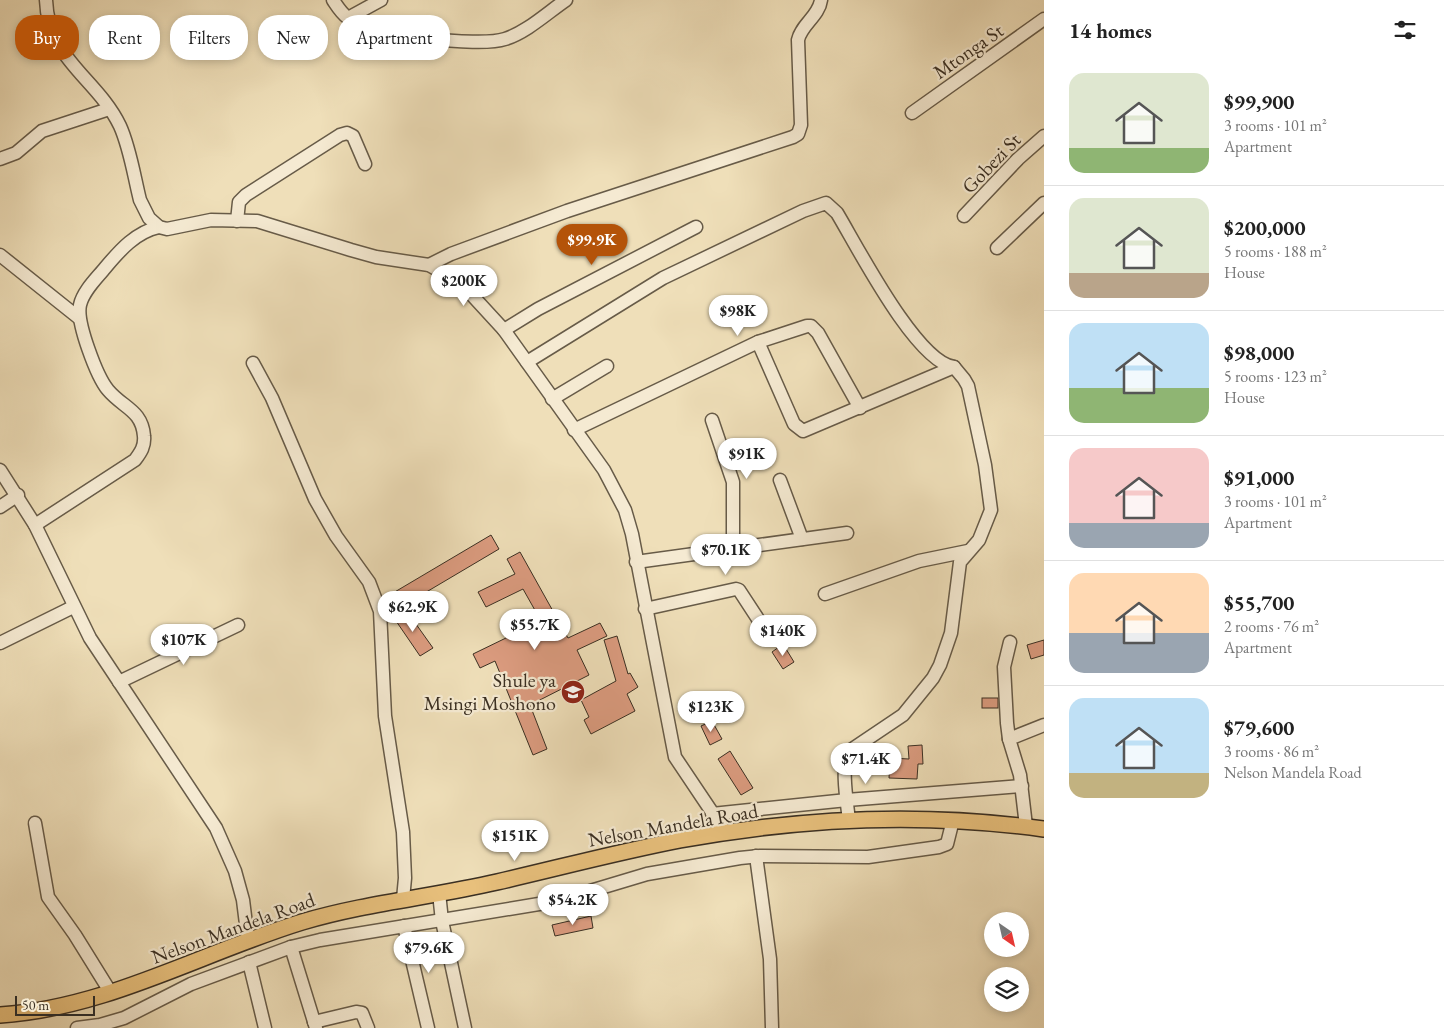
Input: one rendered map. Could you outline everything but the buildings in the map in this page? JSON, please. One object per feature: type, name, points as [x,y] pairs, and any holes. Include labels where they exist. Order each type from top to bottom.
[{"type":"main road","name":"Nelson Mandela Road","points":[[0,1015],[29,1013],[70,1005],[111,993],[248,940],[303,922],[403,899],[499,882],[630,850],[726,833],[849,820],[953,820],[1044,829]]},
{"type":"street","points":[[46,0],[46,18],[64,55],[109,109],[123,134],[144,211],[159,227]]},
{"type":"street","points":[[333,0],[345,15]]},
{"type":"street","points":[[354,15],[381,0]]},
{"type":"street","points":[[450,39],[477,42],[503,40],[515,36],[566,0]]},
{"type":"street","points":[[429,265],[451,254],[566,210],[798,134],[801,125],[798,40],[799,35],[819,10],[821,0]]},
{"type":"street","name":"Mtonga St","points":[[912,113],[1044,19]]},
{"type":"street","points":[[0,159],[16,153],[42,131],[109,109]]},
{"type":"street","points":[[238,221],[239,202],[246,195],[340,135],[347,133],[353,136],[365,164]]},
{"type":"street","name":"Gobezi St","points":[[964,216],[1018,159],[1044,136]]},
{"type":"street","points":[[527,362],[663,278],[822,203],[829,205],[837,213],[912,334],[930,354],[954,367],[964,379],[968,386],[991,497],[991,510],[979,540],[960,562],[951,633],[940,665],[922,693],[903,715],[848,752],[845,759],[849,820]]},
{"type":"street","points":[[997,248],[1044,203]]},
{"type":"street","points":[[34,525],[135,460],[144,446],[142,422],[137,415],[105,386],[79,318],[80,304],[84,296],[116,254],[138,235],[159,227],[167,228],[212,220],[257,221],[351,250],[429,265],[445,274],[470,293],[504,330],[604,470],[625,510],[674,757],[726,833]]},
{"type":"street","points":[[504,330],[538,309],[696,227]]},
{"type":"street","points":[[0,255],[79,318]]},
{"type":"street","points":[[574,430],[758,342],[811,326],[837,365],[860,408]]},
{"type":"street","points":[[758,342],[794,424],[799,430],[807,431],[954,367]]},
{"type":"street","points":[[253,363],[272,398],[315,499],[336,536],[369,582],[380,611],[385,716],[403,832],[405,878],[403,899]]},
{"type":"street","points":[[552,399],[607,366]]},
{"type":"street","points":[[712,420],[733,482],[733,548]]},
{"type":"street","points":[[0,470],[18,495],[61,576],[90,638],[216,828],[226,849],[240,890],[248,940]]},
{"type":"street","points":[[780,480],[802,539]]},
{"type":"street","points":[[0,507],[18,495]]},
{"type":"street","points":[[636,562],[848,533]]},
{"type":"street","points":[[825,594],[919,561],[968,551]]},
{"type":"street","points":[[645,609],[736,589],[741,593],[771,639]]},
{"type":"street","points":[[0,643],[74,607]]},
{"type":"street","points":[[119,682],[238,624]]},
{"type":"street","points":[[1010,642],[1004,667],[1009,739],[1020,775],[1026,826]]},
{"type":"street","points":[[1009,739],[1044,725]]},
{"type":"street","points":[[712,814],[847,800],[1022,786]]},
{"type":"street","points":[[77,1028],[100,1025],[124,1018],[176,990],[291,947],[320,940],[557,901],[664,870],[756,856],[868,857],[939,847],[947,844],[953,820]]},
{"type":"street","points":[[35,823],[48,897],[75,935],[111,993]]},
{"type":"street","points":[[756,856],[770,958],[772,1028]]},
{"type":"street","points":[[439,893],[442,921],[465,1028]]},
{"type":"street","points":[[404,926],[428,1028]]},
{"type":"street","points":[[291,947],[315,1025],[356,1012],[362,1013],[368,1028]]},
{"type":"street","points":[[249,962],[265,1028]]},
{"type":"place","name":"Shule ya Msingi Moshono","points":[[573,692]]}]
